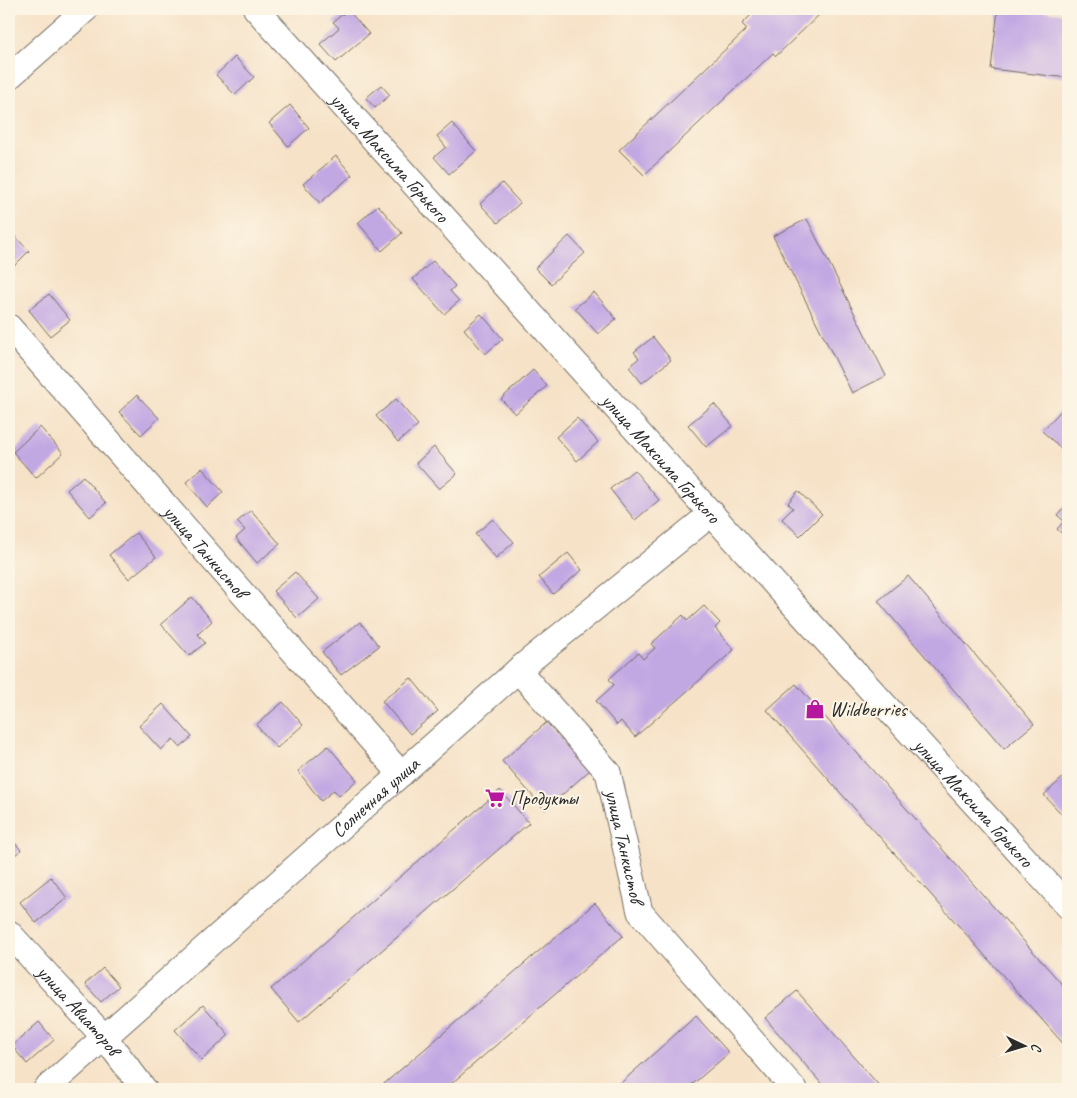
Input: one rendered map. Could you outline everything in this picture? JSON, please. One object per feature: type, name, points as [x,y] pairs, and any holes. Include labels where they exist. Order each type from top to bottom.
[{"type":"street","points":[[9,76],[86,9]]},
{"type":"street","name":"улица Максима Горького","points":[[256,9],[1068,906]]},
{"type":"street","name":"улица Танкистов","points":[[9,327],[402,774]]},
{"type":"street","name":"Солнечная улица","points":[[46,1089],[518,670],[712,513]]},
{"type":"street","name":"улица Танкистов","points":[[518,670],[608,772],[640,912],[794,1089]]},
{"type":"street","name":"улица Авиаторов","points":[[9,933],[105,1038],[144,1089]]},
{"type":"building","points":[[757,9],[813,9],[819,15],[776,56],[773,53],[644,175],[619,150],[747,29],[742,24]]},
{"type":"building","points":[[998,9],[1026,9],[1068,14],[1068,78],[991,69]]},
{"type":"building","points":[[348,10],[369,34],[336,62],[320,44],[339,28],[333,22]]},
{"type":"building","points":[[235,57],[254,77],[235,95],[216,75]]},
{"type":"building","points":[[381,85],[390,95],[375,108],[366,98]]},
{"type":"building","points":[[290,105],[309,128],[288,146],[269,123]]},
{"type":"building","points":[[452,123],[476,151],[449,174],[434,157],[446,147],[437,136]]},
{"type":"building","points":[[336,156],[352,175],[320,203],[303,184]]},
{"type":"building","points":[[502,183],[520,203],[498,223],[480,204]]},
{"type":"building","points":[[378,205],[402,233],[382,251],[358,223]]},
{"type":"building","points":[[807,219],[886,376],[852,393],[773,236]]},
{"type":"building","points":[[9,230],[29,251],[9,271]]},
{"type":"building","points":[[569,236],[585,253],[551,284],[535,268]]},
{"type":"building","points":[[433,261],[455,286],[450,291],[459,301],[444,314],[413,279]]},
{"type":"building","points":[[594,292],[616,319],[598,334],[575,308]]},
{"type":"building","points":[[49,294],[70,320],[50,336],[29,310]]},
{"type":"building","points":[[481,314],[503,339],[485,354],[464,329]]},
{"type":"building","points":[[653,337],[671,360],[642,383],[629,367],[639,358],[634,352]]},
{"type":"building","points":[[533,370],[547,386],[515,414],[501,399]]},
{"type":"building","points":[[137,395],[159,418],[141,435],[119,412]]},
{"type":"building","points":[[396,399],[418,425],[398,442],[376,416]]},
{"type":"building","points":[[1068,403],[1068,447],[1064,451],[1042,431]]},
{"type":"building","points":[[714,404],[733,426],[706,447],[688,425]]},
{"type":"building","points":[[577,418],[598,442],[577,461],[556,437]]},
{"type":"building","points":[[40,427],[63,453],[36,478],[13,452]]},
{"type":"building","points":[[434,447],[457,474],[439,489],[416,463]]},
{"type":"building","points":[[202,468],[223,492],[207,507],[186,482]]},
{"type":"building","points":[[634,470],[659,500],[635,520],[610,489]]},
{"type":"building","points":[[83,476],[106,503],[90,517],[67,490]]},
{"type":"building","points":[[798,491],[822,514],[800,536],[782,519],[793,508],[788,503]]},
{"type":"building","points":[[1068,503],[1068,539],[1057,529],[1064,521],[1057,515]]},
{"type":"building","points":[[251,510],[280,544],[257,563],[236,538],[245,530],[237,522]]},
{"type":"building","points":[[493,519],[514,542],[496,558],[475,534]]},
{"type":"building","points":[[136,533],[156,557],[129,579],[109,555]]},
{"type":"building","points":[[568,553],[582,570],[553,594],[539,577]]},
{"type":"building","points":[[295,572],[319,599],[297,618],[273,591]]},
{"type":"building","points":[[908,576],[1034,724],[1004,749],[878,601]]},
{"type":"building","points":[[192,597],[212,621],[198,634],[205,643],[189,656],[161,624]]},
{"type":"building","points":[[704,606],[720,623],[715,628],[734,650],[635,737],[621,721],[617,725],[596,701],[614,685],[609,679],[638,653],[643,659],[655,648],[651,644],[683,615],[687,621]]},
{"type":"building","points":[[360,622],[379,646],[341,675],[322,652]]},
{"type":"building","points":[[411,678],[438,711],[410,734],[382,701]]},
{"type":"building","points":[[796,684],[1068,991],[1068,1049],[767,710]]},
{"type":"building","points":[[283,702],[303,725],[277,748],[256,725]]},
{"type":"building","points":[[163,704],[192,737],[180,747],[173,739],[161,750],[139,726]]},
{"type":"building","points":[[547,722],[590,770],[545,810],[502,761]]},
{"type":"building","points":[[328,746],[357,780],[339,796],[334,790],[321,801],[298,771]]},
{"type":"building","points":[[1068,773],[1068,821],[1044,795]]},
{"type":"building","points":[[500,790],[529,823],[299,1022],[271,989]]},
{"type":"building","points":[[9,836],[21,850],[9,860]]},
{"type":"building","points":[[51,877],[67,898],[36,923],[20,902]]},
{"type":"building","points":[[595,903],[623,936],[445,1089],[378,1089]]},
{"type":"building","points":[[103,968],[119,986],[101,1002],[85,984]]},
{"type":"building","points":[[797,991],[882,1089],[826,1089],[765,1018]]},
{"type":"building","points":[[203,1005],[229,1035],[202,1060],[175,1030]]},
{"type":"building","points":[[696,1016],[729,1053],[687,1089],[614,1089]]},
{"type":"building","points":[[39,1022],[54,1040],[27,1064],[12,1046]]},
{"type":"place","name":"Wildberries","points":[[815,709]]},
{"type":"place","name":"Продукты","points":[[495,798]]}]
